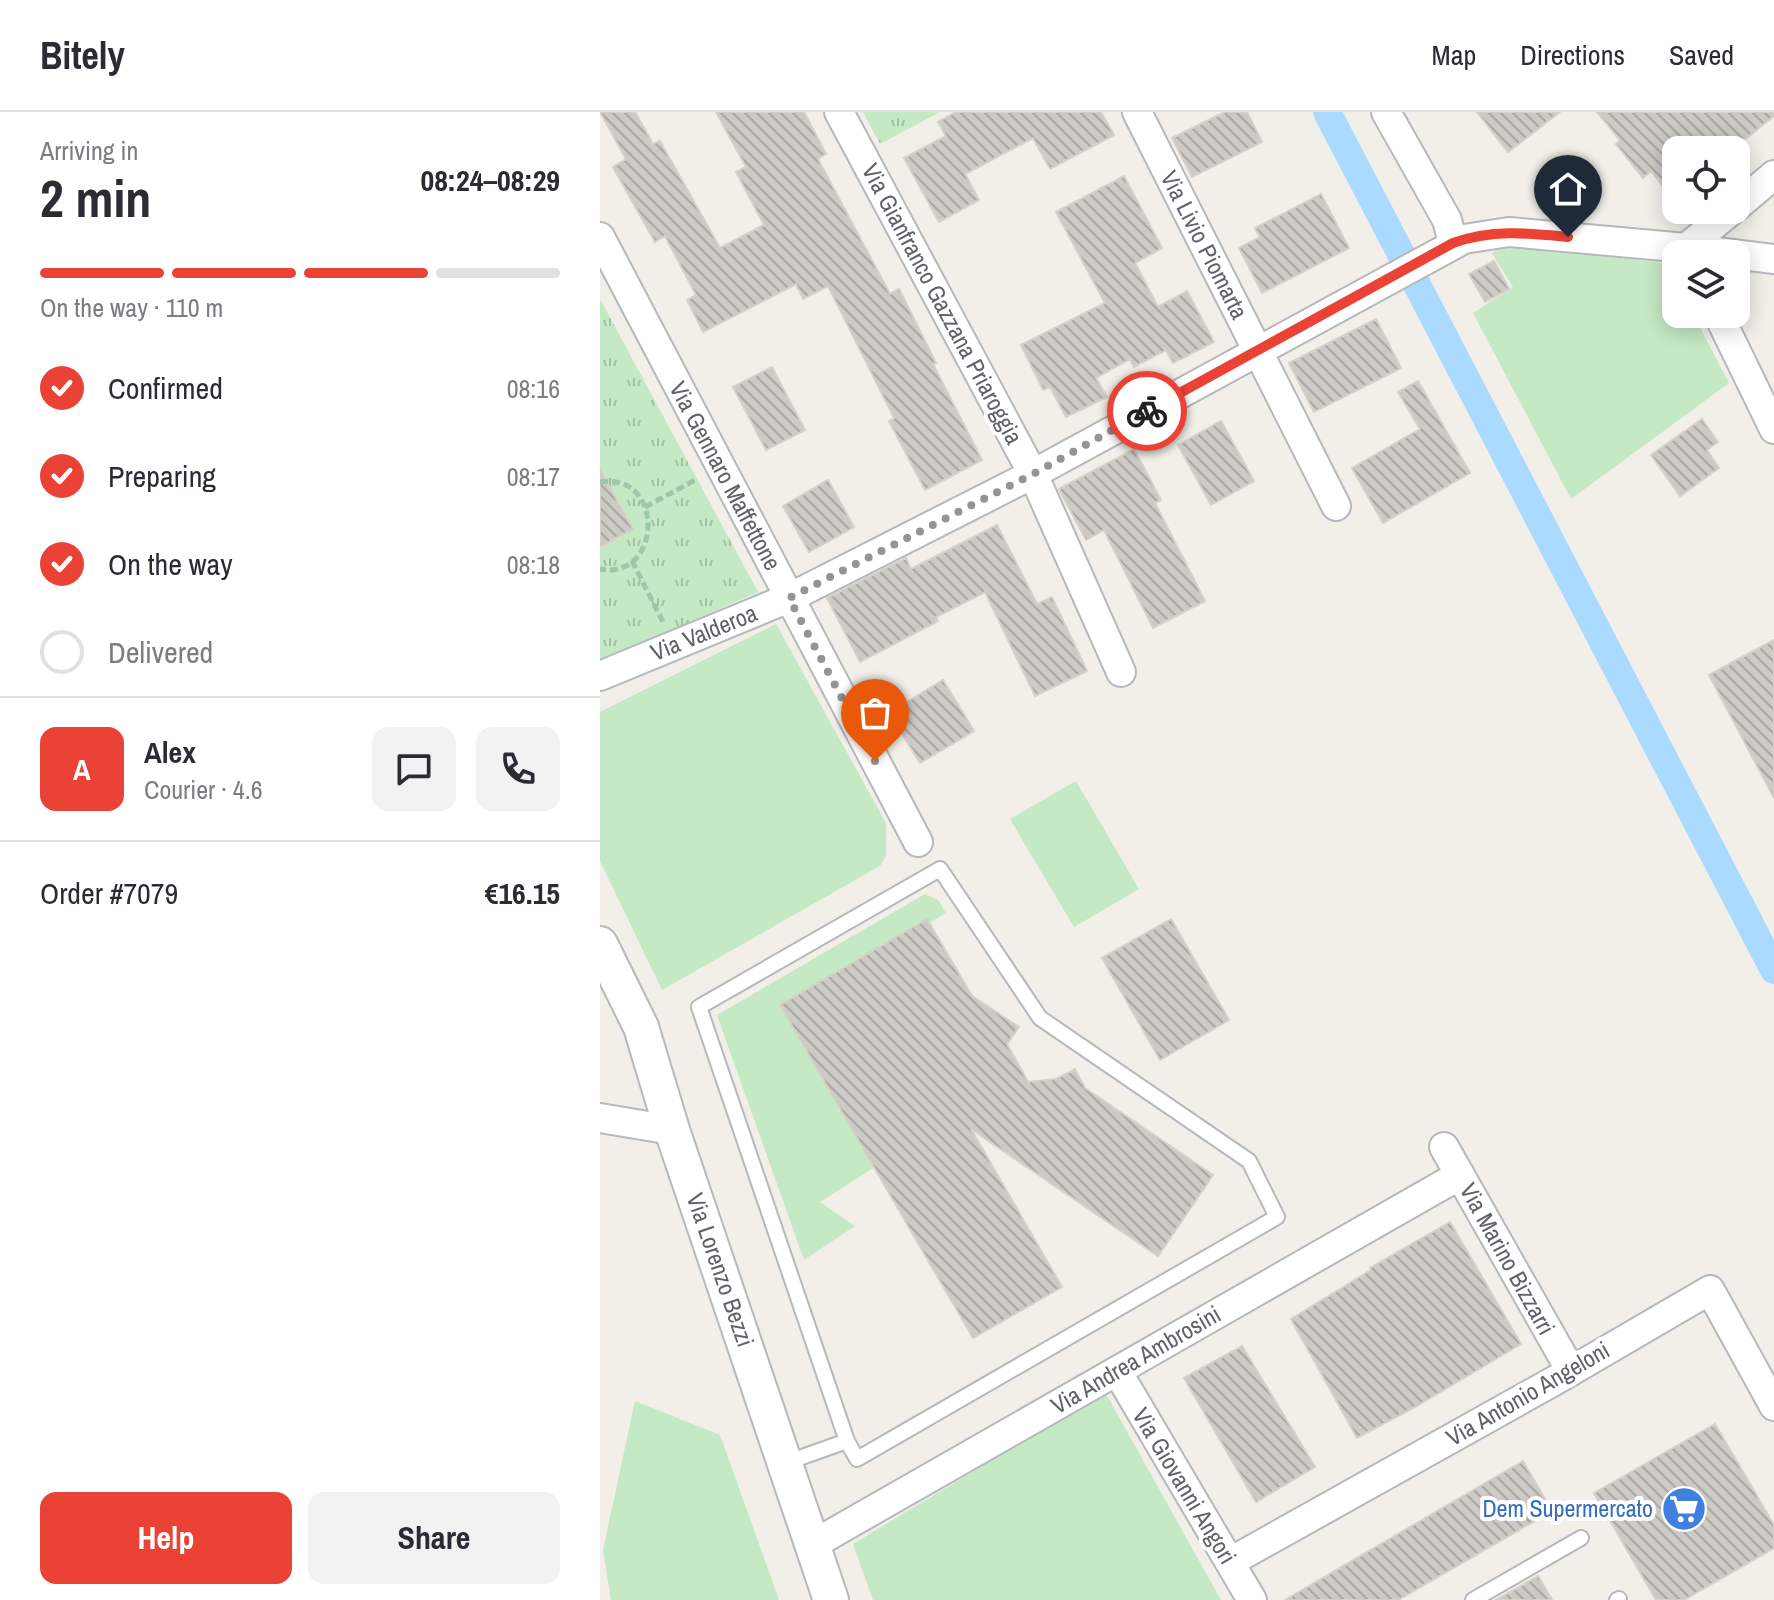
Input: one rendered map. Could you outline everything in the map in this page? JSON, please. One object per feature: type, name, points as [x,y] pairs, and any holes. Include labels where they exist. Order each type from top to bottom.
[{"type":"street","name":"Via Gianfranco Gazzana Priaroggia","points":[[839,112],[1033,474],[1121,672]]},
{"type":"street","name":"Via Livio Piomarta","points":[[1137,112],[1336,506]]},
{"type":"street","points":[[1386,112],[1447,220],[1442,250]]},
{"type":"street","points":[[1750,195],[1774,175]]},
{"type":"street","points":[[1700,240],[1717,224]]},
{"type":"street","name":"Via Valderoa","points":[[600,676],[789,598],[1033,474],[1386,280],[1475,236],[1509,232],[1662,248]]},
{"type":"street","name":"Via Gennaro Maffettone","points":[[600,237],[918,842]]},
{"type":"street","name":"Via Valderoa","points":[[1750,257],[1774,259]]},
{"type":"street","points":[[1725,328],[1774,429]]},
{"type":"street","name":"Via Lorenzo Bezzi","points":[[600,944],[641,1027],[672,1130],[831,1600]]},
{"type":"street","points":[[600,1118],[672,1130]]},
{"type":"street","name":"Via Marino Bizzarri","points":[[1444,1147],[1571,1371]]},
{"type":"street","name":"Via Andrea Ambrosini","points":[[812,1545],[1460,1175]]},
{"type":"street","name":"Via Antonio Angeloni","points":[[1230,1562],[1710,1290],[1774,1406]]},
{"type":"street","name":"Via Giovanni Angori","points":[[1117,1371],[1252,1600]]},
{"type":"lane","points":[[940,869],[1040,1018],[1249,1161],[1277,1217],[857,1459],[847,1441],[699,1007],[940,869]]},
{"type":"lane","points":[[785,1463],[847,1441]]},
{"type":"lane","points":[[1473,1600],[1581,1538]]},
{"type":"path","points":[[645,507],[720,467]]},
{"type":"path","points":[[600,482],[621,484],[635,492],[649,519],[649,535],[643,549],[632,561],[622,567],[600,569]]},
{"type":"path","points":[[632,561],[675,645]]},
{"type":"green space","points":[[863,112],[940,112],[880,144]]},
{"type":"green space","points":[[1505,245],[1662,263],[1662,328],[1700,328],[1729,383],[1571,499],[1473,313],[1513,287],[1492,253]]},
{"type":"green space","points":[[600,299],[758,592],[600,661]]},
{"type":"green space","points":[[776,624],[886,823],[886,856],[880,866],[662,990],[600,861],[600,712]]},
{"type":"green space","points":[[1076,781],[1139,889],[1074,927],[1010,819]]},
{"type":"green space","points":[[925,894],[938,900],[946,913],[789,1004],[878,1165],[820,1202],[855,1226],[804,1260],[717,1015]]},
{"type":"green space","points":[[1105,1392],[1221,1600],[873,1600],[853,1544]]},
{"type":"green space","points":[[635,1401],[720,1435],[779,1600],[611,1600],[603,1550]]},
{"type":"building","points":[[600,112],[635,112],[653,144],[660,141],[720,248],[764,225],[736,172],[746,167],[716,112],[804,112],[826,154],[818,159],[890,294],[899,289],[982,460],[925,490],[889,421],[894,418],[828,286],[803,299],[796,284],[703,332],[687,300],[696,295],[665,236],[655,242],[613,167],[626,159]]},
{"type":"building","points":[[956,112],[1101,112],[1114,135],[1050,169],[1033,138],[965,174],[979,200],[939,222],[904,158],[946,136],[938,122]]},
{"type":"building","points":[[1225,112],[1247,112],[1262,142],[1192,177],[1172,138]]},
{"type":"building","points":[[1477,112],[1560,112],[1508,152]]},
{"type":"building","points":[[1597,112],[1774,112],[1774,116],[1749,136],[1662,136],[1662,185],[1651,171],[1643,178],[1616,144],[1620,140]]},
{"type":"building","points":[[1124,176],[1162,248],[1135,263],[1158,307],[1187,291],[1214,342],[1173,363],[1166,350],[1134,367],[1130,359],[1096,378],[1107,397],[1066,417],[1050,387],[1043,390],[1021,345],[1105,303],[1056,212]]},
{"type":"building","points":[[1321,194],[1349,248],[1262,293],[1239,248],[1260,237],[1255,228]]},
{"type":"building","points":[[1494,261],[1509,289],[1485,302],[1469,274]]},
{"type":"building","points":[[1376,319],[1401,368],[1314,412],[1289,363]]},
{"type":"building","points":[[772,367],[805,430],[766,450],[733,387]]},
{"type":"building","points":[[1418,381],[1470,473],[1383,523],[1352,468],[1420,429],[1398,392]]},
{"type":"building","points":[[1702,419],[1718,442],[1707,450],[1719,468],[1680,496],[1651,455]]},
{"type":"building","points":[[1221,421],[1254,481],[1211,505],[1178,445]]},
{"type":"building","points":[[1134,449],[1161,500],[1155,503],[1205,601],[1153,628],[1104,530],[1086,540],[1059,489]]},
{"type":"building","points":[[600,470],[633,529],[600,547]]},
{"type":"building","points":[[828,480],[854,527],[809,552],[783,506]]},
{"type":"building","points":[[997,525],[1037,604],[1052,597],[1087,671],[1035,696],[985,592],[860,662],[827,598],[906,558],[911,569]]},
{"type":"building","points":[[1774,640],[1774,798],[1709,675]]},
{"type":"building","points":[[943,680],[974,731],[920,763],[889,713]]},
{"type":"building","points":[[927,919],[972,996],[1019,1027],[1007,1044],[1028,1082],[1056,1079],[1075,1069],[1085,1088],[1213,1175],[1158,1256],[971,1129],[1062,1287],[973,1338],[780,1005]]},
{"type":"building","points":[[1171,919],[1229,1020],[1160,1060],[1102,958]]},
{"type":"building","points":[[1450,1222],[1521,1344],[1357,1438],[1291,1319]]},
{"type":"building","points":[[1242,1346],[1315,1467],[1256,1502],[1184,1378]]},
{"type":"building","name":"Dem Supermercato","points":[[1715,1424],[1774,1525],[1774,1548],[1684,1600],[1656,1600],[1594,1493]]},
{"type":"building","points":[[1523,1461],[1552,1511],[1398,1600],[1285,1600]]},
{"type":"building","points":[[1538,1576],[1552,1600],[1496,1600]]},
{"type":"waterway","points":[[1327,112],[1774,970]]},
{"type":"way so far","points":[[875,761],[789,598],[1033,474],[1147,411]]},
{"type":"place","name":"Dem Supermercato","points":[[1684,1509]]},
{"type":"route","points":[[1147,411],[1453,243],[1475,236],[1509,232],[1568,237]]}]
